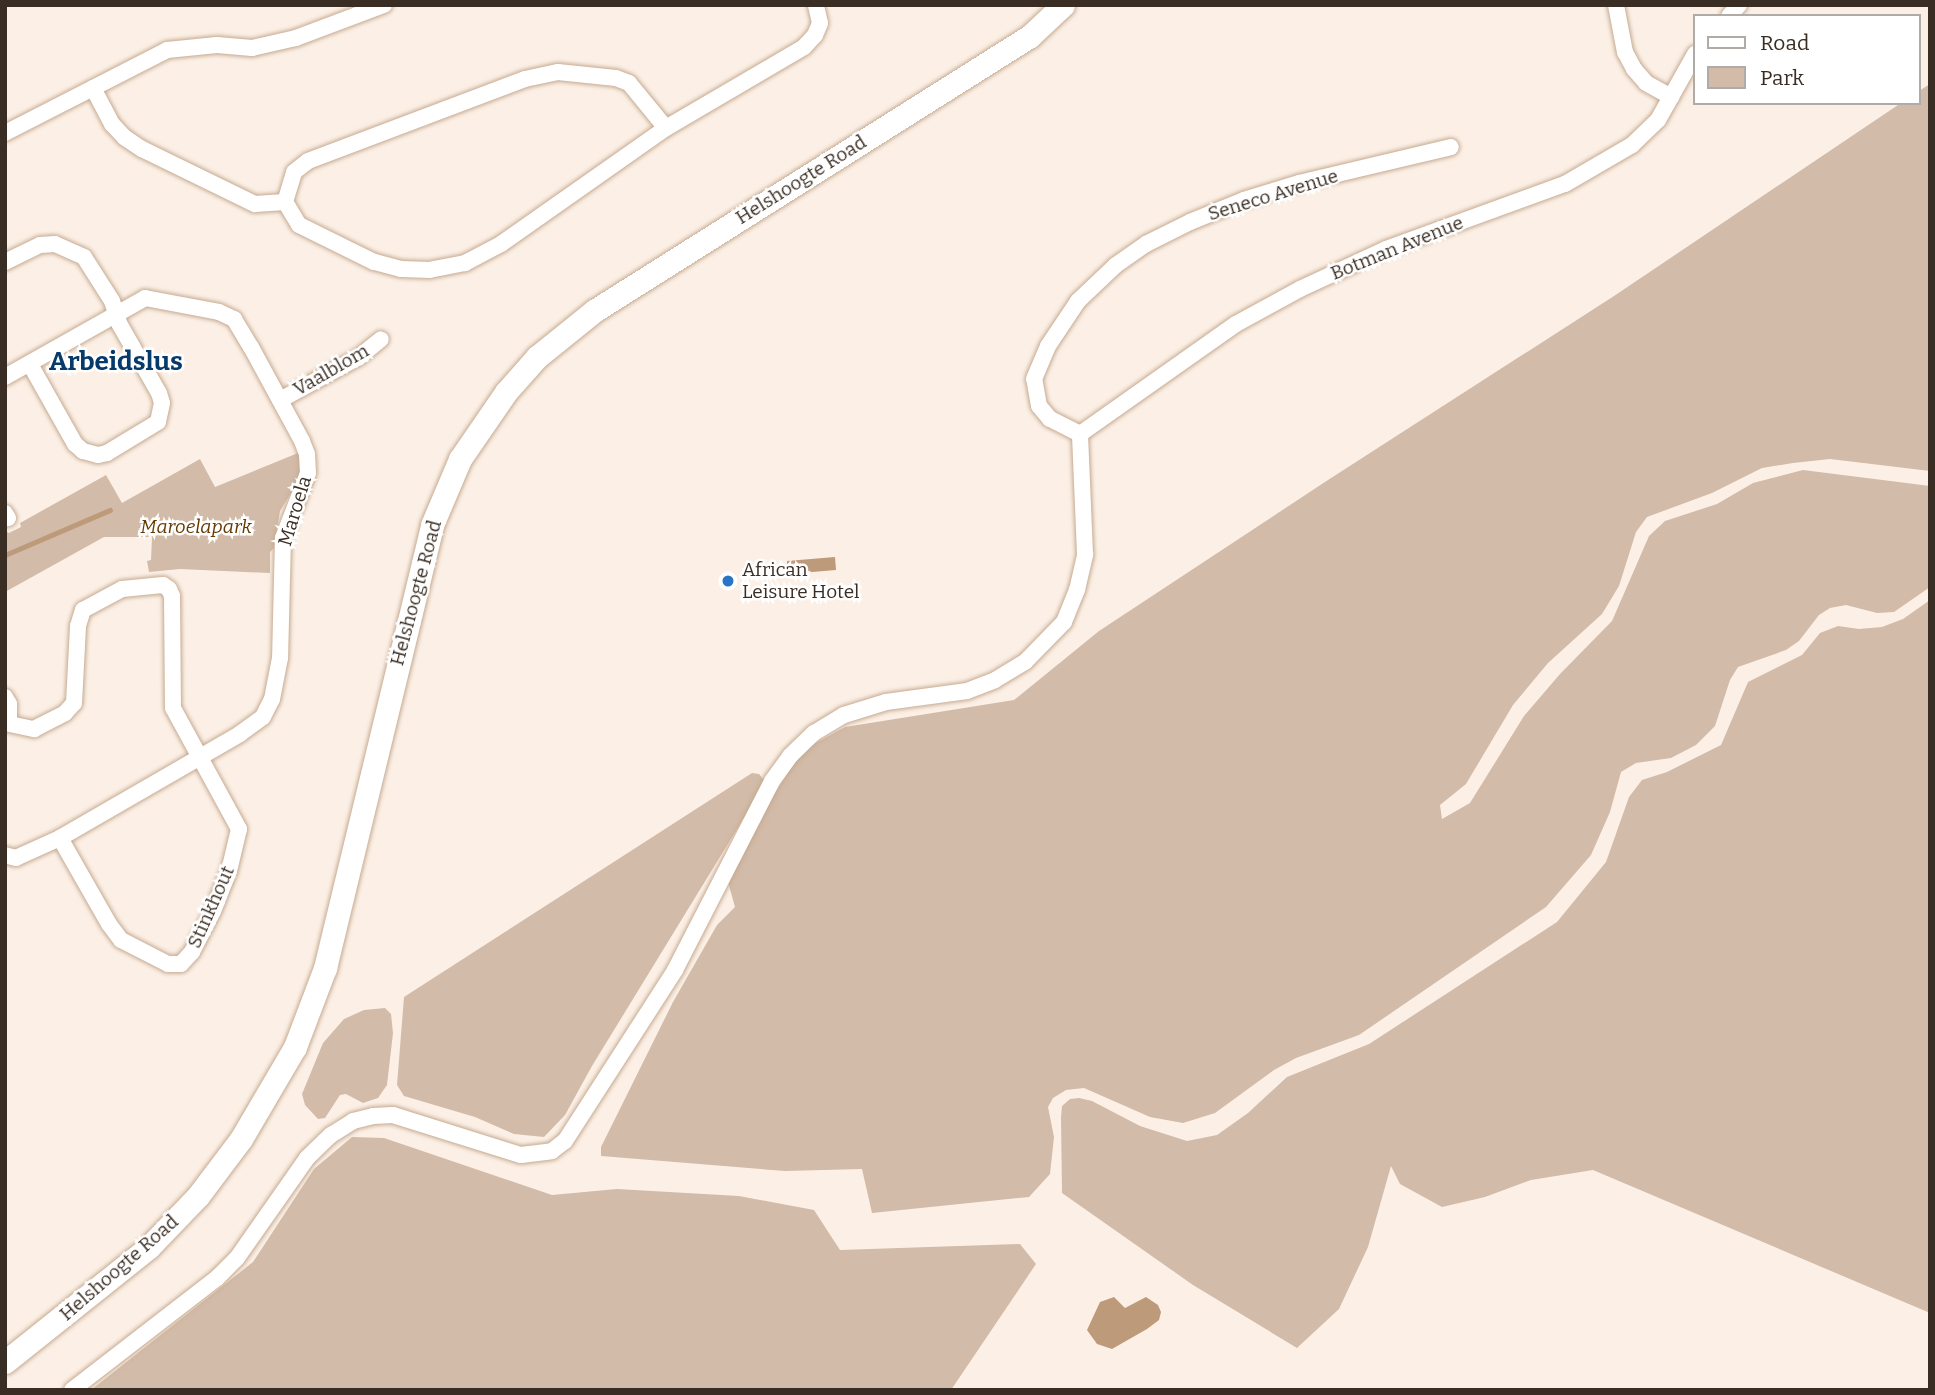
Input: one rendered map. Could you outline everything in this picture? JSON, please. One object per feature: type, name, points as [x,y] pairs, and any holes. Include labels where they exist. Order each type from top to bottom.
[{"type":"main road","name":"Helshoogte Road","points":[[5,1362],[149,1247],[198,1196],[241,1139],[295,1047],[326,968],[432,525],[460,459],[506,392],[537,357],[594,311],[1019,43],[1063,5]]},
{"type":"street","points":[[5,133],[167,50],[216,45],[252,48],[296,38],[384,5]]},
{"type":"street","points":[[666,128],[629,83],[616,78],[558,72],[525,79],[307,161],[294,172],[285,202],[299,225],[374,262],[401,269],[430,270],[465,263],[501,244],[666,128],[804,47],[815,35],[820,23],[816,5]]},
{"type":"street","points":[[1616,5],[1625,52],[1634,69],[1646,83],[1671,97]]},
{"type":"street","name":"Botman Avenue","points":[[1080,434],[1236,324],[1300,289],[1386,248],[1565,184],[1647,134],[1694,56]]},
{"type":"street","points":[[93,88],[112,124],[124,137],[142,149],[254,204],[285,202]]},
{"type":"street","name":"Seneco Avenue","points":[[1080,434],[1050,419],[1039,406],[1034,379],[1048,346],[1078,301],[1116,265],[1146,244],[1244,200],[1299,183],[1451,147]]},
{"type":"street","points":[[5,262],[40,245],[55,244],[84,257],[96,272],[162,403],[159,422],[107,453],[98,455],[83,451],[75,444],[30,363]]},
{"type":"street","name":"Maroela","points":[[5,377],[145,298],[219,312],[234,319],[280,400],[307,454],[308,473],[283,538],[280,658],[275,690],[263,717],[200,757],[60,838],[16,858],[5,855]]},
{"type":"street","name":"Vaalblom","points":[[280,400],[359,357],[381,339]]},
{"type":"street","points":[[72,1390],[217,1278],[251,1240],[307,1158],[331,1135],[354,1121],[373,1115],[393,1115],[521,1155],[552,1151],[565,1141],[675,970],[772,781],[790,756],[814,733],[844,715],[886,702],[967,691],[995,680],[1025,662],[1064,622],[1077,590],[1085,554],[1080,434]]},
{"type":"street","points":[[5,697],[9,704],[7,723],[34,729],[65,713],[74,703],[78,626],[83,610],[122,589],[163,585],[172,596],[173,708],[200,757]]},
{"type":"street","name":"Stinkhout","points":[[60,838],[121,940],[169,964],[181,964],[192,952],[213,911],[229,871],[239,829],[200,757]]},
{"type":"green space","points":[[1930,84],[1930,471],[1830,459],[1762,468],[1712,493],[1647,517],[1636,532],[1619,586],[1602,614],[1548,663],[1513,705],[1466,784],[1440,805],[1442,819],[1470,803],[1524,716],[1560,674],[1612,621],[1649,536],[1665,521],[1717,504],[1753,483],[1803,470],[1930,486],[1930,587],[1894,612],[1877,613],[1846,605],[1830,608],[1819,615],[1799,641],[1786,650],[1738,667],[1730,680],[1715,726],[1696,745],[1671,758],[1636,763],[1621,772],[1610,812],[1591,855],[1546,907],[1359,1035],[1296,1058],[1274,1070],[1215,1113],[1183,1123],[1150,1117],[1084,1088],[1066,1090],[1053,1098],[1048,1107],[1054,1137],[1050,1174],[1029,1197],[872,1213],[862,1169],[785,1171],[601,1156],[601,1147],[673,1002],[717,925],[735,907],[728,882],[769,802],[803,750],[845,727],[1014,700],[1099,631],[1614,296],[1898,105],[1921,105],[1921,90]]},
{"type":"green space","name":"Maroelapark","points":[[298,453],[302,467],[296,485],[280,511],[274,548],[270,552],[270,573],[180,569],[149,572],[147,561],[151,560],[152,537],[104,537],[5,592],[5,531],[9,533],[21,527],[20,523],[106,475],[122,503],[200,459],[215,487]]},
{"type":"green space","points":[[1930,600],[1930,1313],[1593,1170],[1531,1180],[1485,1197],[1442,1207],[1400,1184],[1391,1166],[1368,1247],[1339,1309],[1297,1348],[1193,1285],[1062,1193],[1061,1117],[1062,1106],[1070,1099],[1092,1101],[1140,1126],[1187,1141],[1217,1135],[1248,1113],[1287,1077],[1369,1044],[1557,922],[1606,862],[1629,797],[1642,780],[1667,772],[1721,745],[1748,682],[1802,655],[1820,633],[1838,626],[1859,629],[1882,627],[1903,619]]},
{"type":"green space","points":[[752,773],[759,774],[764,780],[753,803],[592,1066],[565,1115],[544,1137],[514,1134],[475,1117],[404,1096],[397,1085],[404,997]]},
{"type":"green space","points":[[385,1008],[391,1014],[393,1033],[387,1085],[378,1098],[363,1103],[346,1094],[340,1095],[325,1118],[318,1119],[305,1105],[302,1094],[323,1043],[344,1019],[364,1010]]},
{"type":"green space","points":[[352,1137],[384,1138],[552,1195],[617,1189],[739,1196],[814,1210],[840,1250],[1020,1244],[1036,1264],[951,1390],[91,1390],[253,1262],[314,1169]]},
{"type":"shaded area","points":[[835,557],[836,570],[788,574],[787,561]]},
{"type":"shaded area","points":[[1114,1297],[1125,1308],[1146,1297],[1158,1305],[1161,1312],[1159,1320],[1112,1349],[1097,1344],[1087,1330],[1100,1302]]},
{"type":"waterway","points":[[5,555],[110,510]]},
{"type":"place","name":"African Leisure Hotel","points":[[728,581]]},
{"type":"district","name":"Arbeidslus","points":[[116,362]]}]
